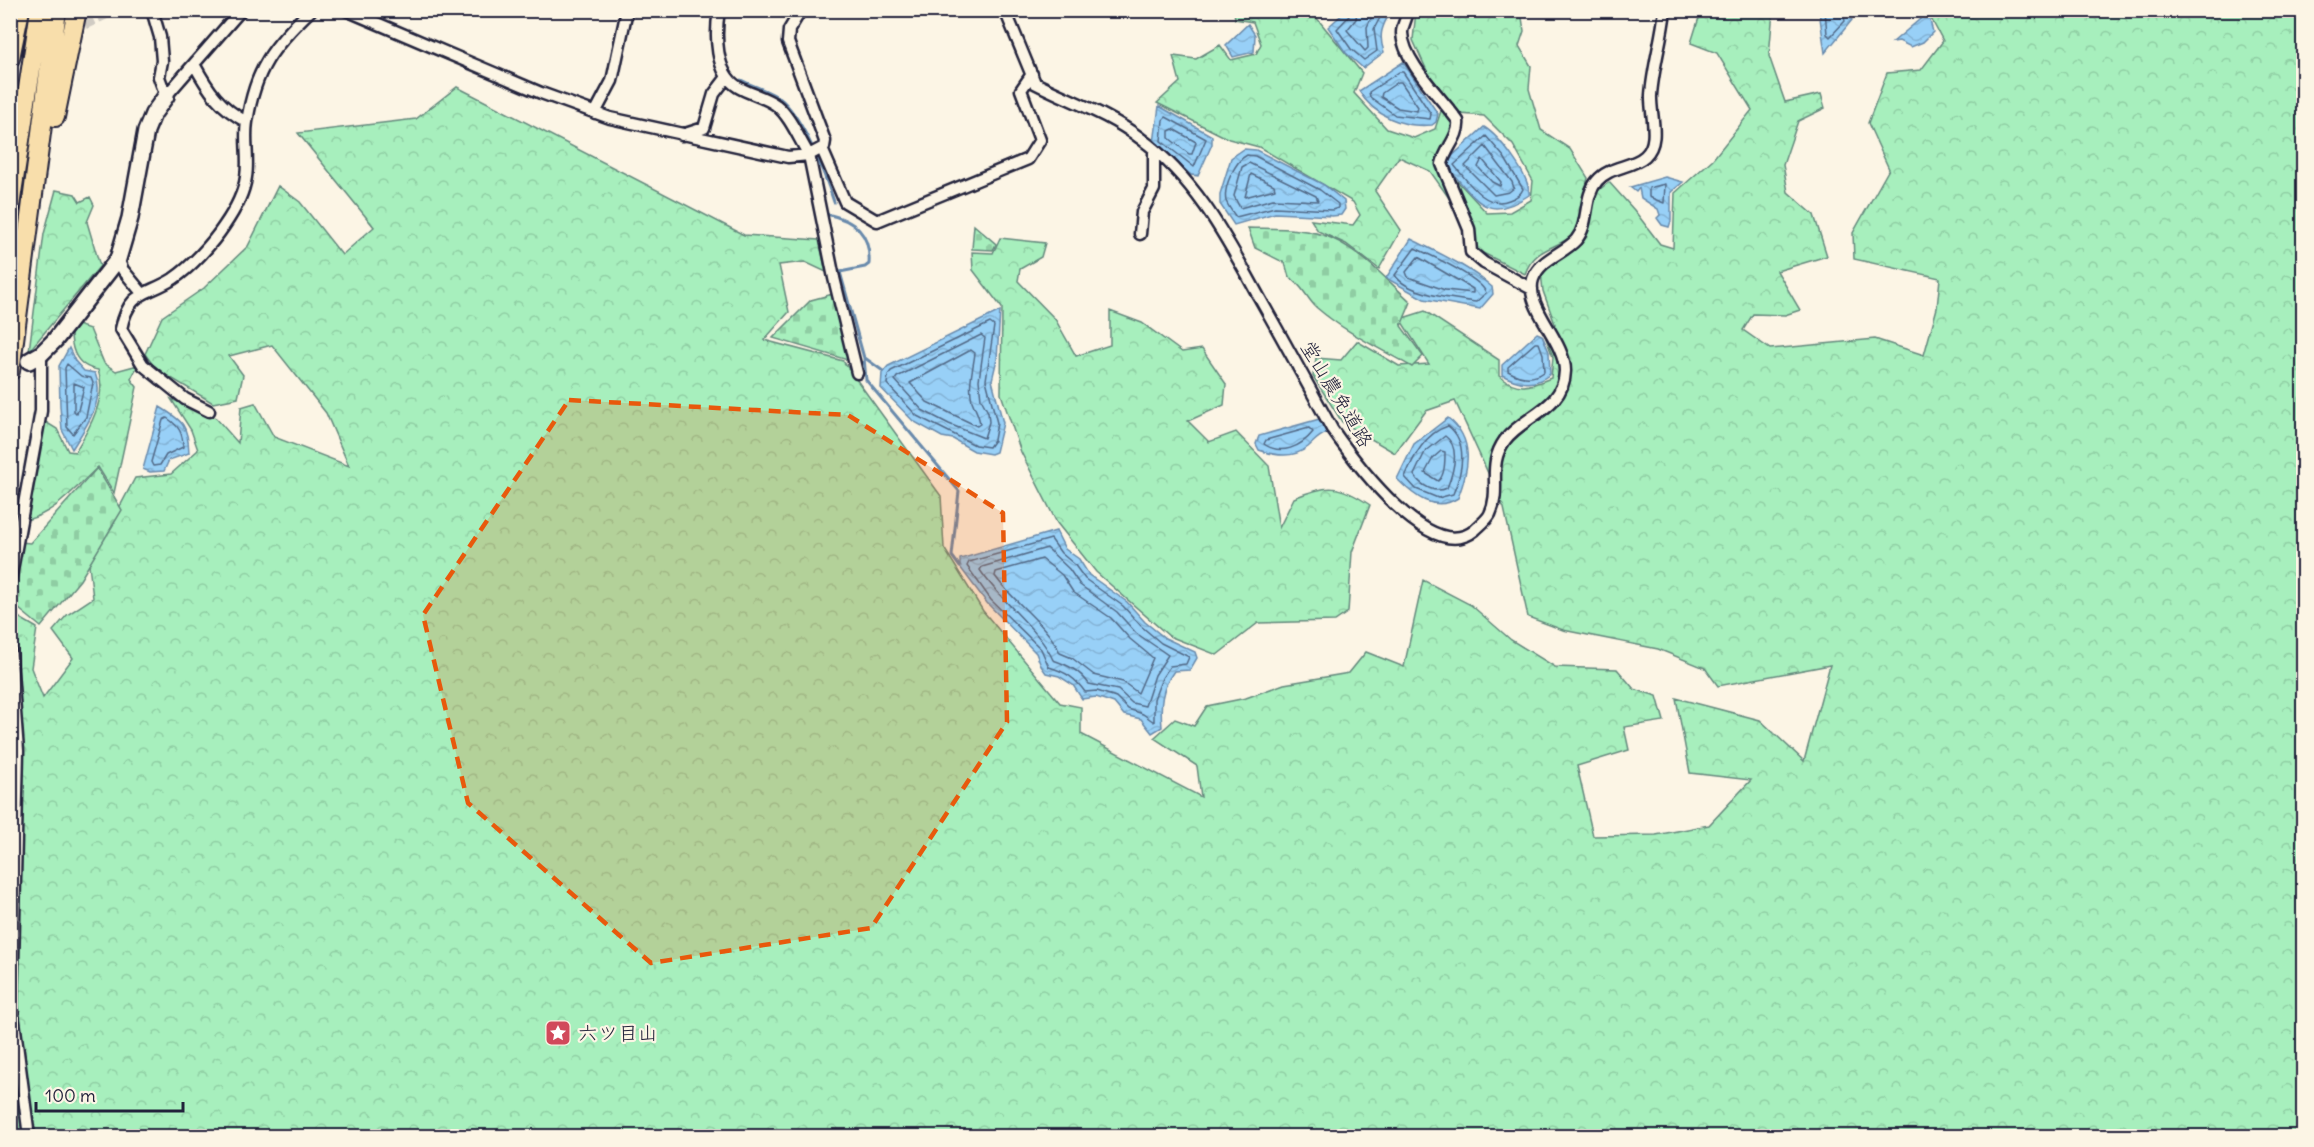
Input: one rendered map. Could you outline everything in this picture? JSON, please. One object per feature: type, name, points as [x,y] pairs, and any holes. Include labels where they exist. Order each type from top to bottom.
[{"type":"highway","points":[[10,58],[20,10]]},
{"type":"highway","points":[[10,206],[40,10]]},
{"type":"highway","points":[[10,371],[57,10]]},
{"type":"highway","points":[[26,252],[77,10]]},
{"type":"street","points":[[152,10],[160,37],[162,61],[159,77],[166,96]]},
{"type":"street","points":[[10,581],[41,411],[35,358],[118,260],[130,218],[146,132],[153,114],[241,10]]},
{"type":"street","points":[[209,411],[185,399],[143,365],[121,328],[125,310],[142,293],[174,278],[223,228],[236,206],[246,178],[247,122],[262,64],[285,34],[311,10]]},
{"type":"street","points":[[346,10],[595,113],[642,127],[788,157],[815,152],[825,141],[788,42],[789,30],[801,10]]},
{"type":"street","points":[[595,113],[612,81],[627,10]]},
{"type":"street","points":[[719,10],[717,43],[727,77],[736,86],[774,104],[815,152],[845,202],[877,221],[1028,159],[1040,140],[1021,90],[1033,78],[1007,12]]},
{"type":"street","points":[[1408,10],[1402,30],[1402,40],[1422,77],[1458,121],[1459,129],[1444,155],[1442,164],[1468,229],[1471,252],[1484,262],[1532,289],[1533,280],[1540,267],[1577,239],[1583,225],[1590,192],[1597,180],[1608,172],[1643,158],[1650,150],[1654,133],[1651,97],[1665,10]]},
{"type":"street","points":[[194,64],[215,99],[229,113],[247,122]]},
{"type":"street","points":[[682,135],[704,128],[714,94],[727,77]]},
{"type":"street","name":"堂山農免道路","points":[[1033,78],[1119,124],[1154,149],[1193,187],[1207,206],[1332,429],[1368,477],[1396,505],[1425,529],[1440,536],[1450,538],[1471,533],[1489,516],[1494,503],[1494,464],[1498,450],[1518,428],[1550,405],[1563,384],[1565,371],[1560,346],[1539,310],[1532,289]]},
{"type":"street","points":[[1140,234],[1142,212],[1154,189],[1154,149]]},
{"type":"street","points":[[815,152],[834,278],[857,373]]},
{"type":"street","points":[[118,260],[123,270],[142,293]]},
{"type":"street","points":[[10,646],[18,772],[12,1006],[29,1137]]},
{"type":"highlighted area","points":[[569,400],[848,415],[1003,513],[1007,722],[871,928],[651,963],[468,803],[423,615]]},
{"type":"green space","points":[[1234,11],[1311,11],[1362,73],[1354,93],[1387,129],[1414,138],[1435,129],[1442,108],[1454,125],[1439,159],[1456,208],[1430,171],[1399,157],[1375,191],[1401,230],[1379,269],[1346,244],[1318,231],[1311,220],[1353,225],[1360,215],[1353,202],[1259,147],[1229,139],[1157,103],[1180,82],[1173,56],[1196,59],[1220,45],[1231,60],[1256,54],[1261,44],[1253,22],[1235,19]]},
{"type":"green space","points":[[1416,11],[1466,15],[1467,11],[1521,11],[1524,31],[1519,46],[1531,66],[1529,89],[1541,130],[1570,149],[1588,178],[1578,227],[1569,238],[1535,258],[1525,274],[1475,249],[1448,171],[1487,213],[1510,212],[1531,200],[1533,181],[1513,145],[1484,116],[1460,114],[1428,73],[1413,40]]},
{"type":"green space","points":[[1701,11],[1773,11],[1769,56],[1785,102],[1821,94],[1825,108],[1798,121],[1783,165],[1788,192],[1814,215],[1827,256],[1777,271],[1800,310],[1785,315],[1753,314],[1743,330],[1770,349],[1875,339],[1924,355],[1937,308],[1940,278],[1854,259],[1853,233],[1889,169],[1868,123],[1887,73],[1921,70],[1943,41],[1927,11],[2303,11],[2303,1136],[13,1136],[10,1112],[10,747],[21,717],[15,615],[37,628],[31,668],[43,698],[73,658],[53,631],[67,615],[93,598],[89,565],[135,478],[171,474],[198,450],[191,430],[171,399],[216,418],[238,443],[241,407],[255,403],[274,437],[349,466],[326,413],[272,345],[229,356],[243,375],[238,398],[213,403],[156,369],[145,354],[162,317],[204,288],[248,246],[278,186],[300,202],[342,255],[374,227],[298,133],[416,119],[457,87],[744,235],[819,240],[826,272],[805,262],[779,265],[789,312],[764,340],[843,361],[941,496],[944,548],[983,611],[1060,703],[1081,707],[1081,734],[1201,797],[1197,766],[1154,738],[1175,719],[1194,726],[1207,706],[1246,698],[1284,684],[1349,673],[1366,652],[1404,667],[1423,580],[1471,605],[1511,640],[1555,667],[1617,669],[1634,689],[1657,696],[1664,721],[1624,727],[1629,750],[1577,766],[1593,836],[1656,835],[1709,825],[1751,780],[1690,773],[1676,698],[1760,720],[1804,761],[1830,665],[1718,686],[1705,668],[1658,649],[1563,630],[1528,617],[1504,508],[1455,401],[1426,411],[1395,453],[1342,422],[1313,376],[1316,358],[1341,360],[1357,341],[1399,366],[1429,364],[1400,319],[1425,311],[1499,360],[1499,376],[1506,381],[1524,386],[1551,378],[1553,357],[1544,333],[1555,324],[1543,291],[1541,272],[1582,241],[1594,194],[1609,182],[1660,244],[1673,248],[1675,193],[1713,159],[1752,110],[1717,53],[1691,43]]},
{"type":"green space","points":[[56,190],[75,194],[80,202],[90,197],[94,205],[87,222],[100,266],[29,351],[44,234]]},
{"type":"green space","points":[[974,225],[996,244],[993,250],[972,249]]},
{"type":"green space","points":[[1248,228],[1290,229],[1321,234],[1353,250],[1411,302],[1401,326],[1423,356],[1412,367],[1363,340],[1328,317],[1289,277],[1285,263],[1255,248]]},
{"type":"green space","points":[[1000,238],[1045,243],[1041,257],[1020,269],[1018,281],[1055,319],[1076,356],[1110,345],[1110,311],[1142,323],[1182,352],[1202,349],[1226,384],[1224,405],[1188,421],[1209,442],[1236,432],[1269,466],[1279,528],[1294,498],[1316,490],[1333,488],[1341,490],[1370,505],[1352,552],[1348,612],[1335,621],[1258,623],[1217,655],[1169,636],[1096,572],[1057,523],[1021,452],[1001,394],[1002,308],[973,270],[972,252],[993,253]]},
{"type":"green space","points":[[833,294],[851,361],[773,338],[811,300]]},
{"type":"green space","points":[[71,323],[90,329],[104,363],[116,371],[138,365],[131,379],[137,387],[114,493],[98,467],[47,512],[26,520],[44,421],[57,429],[68,451],[75,452],[91,423],[99,402],[101,391],[98,370],[90,368],[78,359],[71,339]]},
{"type":"green space","points":[[97,468],[122,510],[80,580],[41,627],[13,604],[14,575],[21,542],[30,543]]},
{"type":"water","points":[[1346,11],[1391,11],[1382,31],[1381,41],[1384,52],[1363,68],[1346,53],[1328,27]]},
{"type":"water","points":[[1819,11],[1845,11],[1852,20],[1825,53]]},
{"type":"water","points":[[1925,15],[1929,17],[1933,32],[1923,42],[1911,47],[1899,41],[1893,42]]},
{"type":"water","points":[[1248,24],[1255,35],[1254,52],[1233,57],[1226,45]]},
{"type":"water","points":[[1403,62],[1438,114],[1436,122],[1432,125],[1400,122],[1381,114],[1365,100],[1359,91]]},
{"type":"water","points":[[1159,106],[1212,136],[1212,144],[1198,176],[1191,175],[1154,143]]},
{"type":"water","points":[[1484,127],[1498,139],[1513,158],[1528,187],[1529,195],[1502,208],[1482,204],[1447,167],[1449,159]]},
{"type":"water","points":[[1244,149],[1256,150],[1324,185],[1344,201],[1345,209],[1341,215],[1332,216],[1275,213],[1234,225],[1220,204],[1220,194],[1231,158]]},
{"type":"water","points":[[1665,177],[1683,182],[1671,192],[1669,227],[1662,225],[1657,218],[1660,215],[1658,209],[1641,198],[1639,188],[1636,192],[1630,187]]},
{"type":"water","points":[[1411,239],[1473,273],[1492,287],[1493,294],[1480,309],[1424,299],[1386,278]]},
{"type":"water","points":[[1000,311],[997,359],[992,380],[1003,423],[996,452],[991,454],[974,451],[913,421],[881,388],[882,373],[888,366]]},
{"type":"water","points":[[1537,333],[1542,335],[1549,352],[1550,374],[1539,381],[1527,383],[1502,375],[1502,365]]},
{"type":"water","points":[[69,348],[75,361],[84,371],[95,373],[98,383],[93,412],[72,449],[62,430],[60,406],[59,366]]},
{"type":"water","points":[[160,407],[183,425],[189,453],[169,460],[164,471],[150,472],[143,469]]},
{"type":"water","points":[[1323,418],[1327,433],[1302,451],[1290,455],[1271,454],[1259,450],[1256,444],[1259,436]]},
{"type":"water","points":[[1448,418],[1457,426],[1462,435],[1466,445],[1467,465],[1458,498],[1441,504],[1433,503],[1417,496],[1397,479],[1414,444]]},
{"type":"water","points":[[1056,531],[1065,549],[1079,559],[1089,575],[1127,602],[1145,622],[1165,638],[1195,652],[1197,658],[1190,670],[1174,671],[1166,684],[1162,697],[1162,727],[1152,733],[1141,719],[1124,715],[1114,703],[1096,697],[1082,699],[1073,685],[1059,676],[1046,673],[1036,653],[987,603],[960,567],[960,559]]},
{"type":"waterway","points":[[741,80],[774,94],[791,110],[813,148],[834,202]]},
{"type":"waterway","points":[[826,214],[853,225],[859,230],[867,244],[869,264],[865,267],[840,272],[864,358],[866,380],[959,491],[952,556],[960,567]]},
{"type":"waterway","points":[[865,358],[883,371]]},
{"type":"tunnel","points":[[71,31],[115,10]]},
{"type":"place","name":"六ツ目山","points":[[558,1033]]}]
